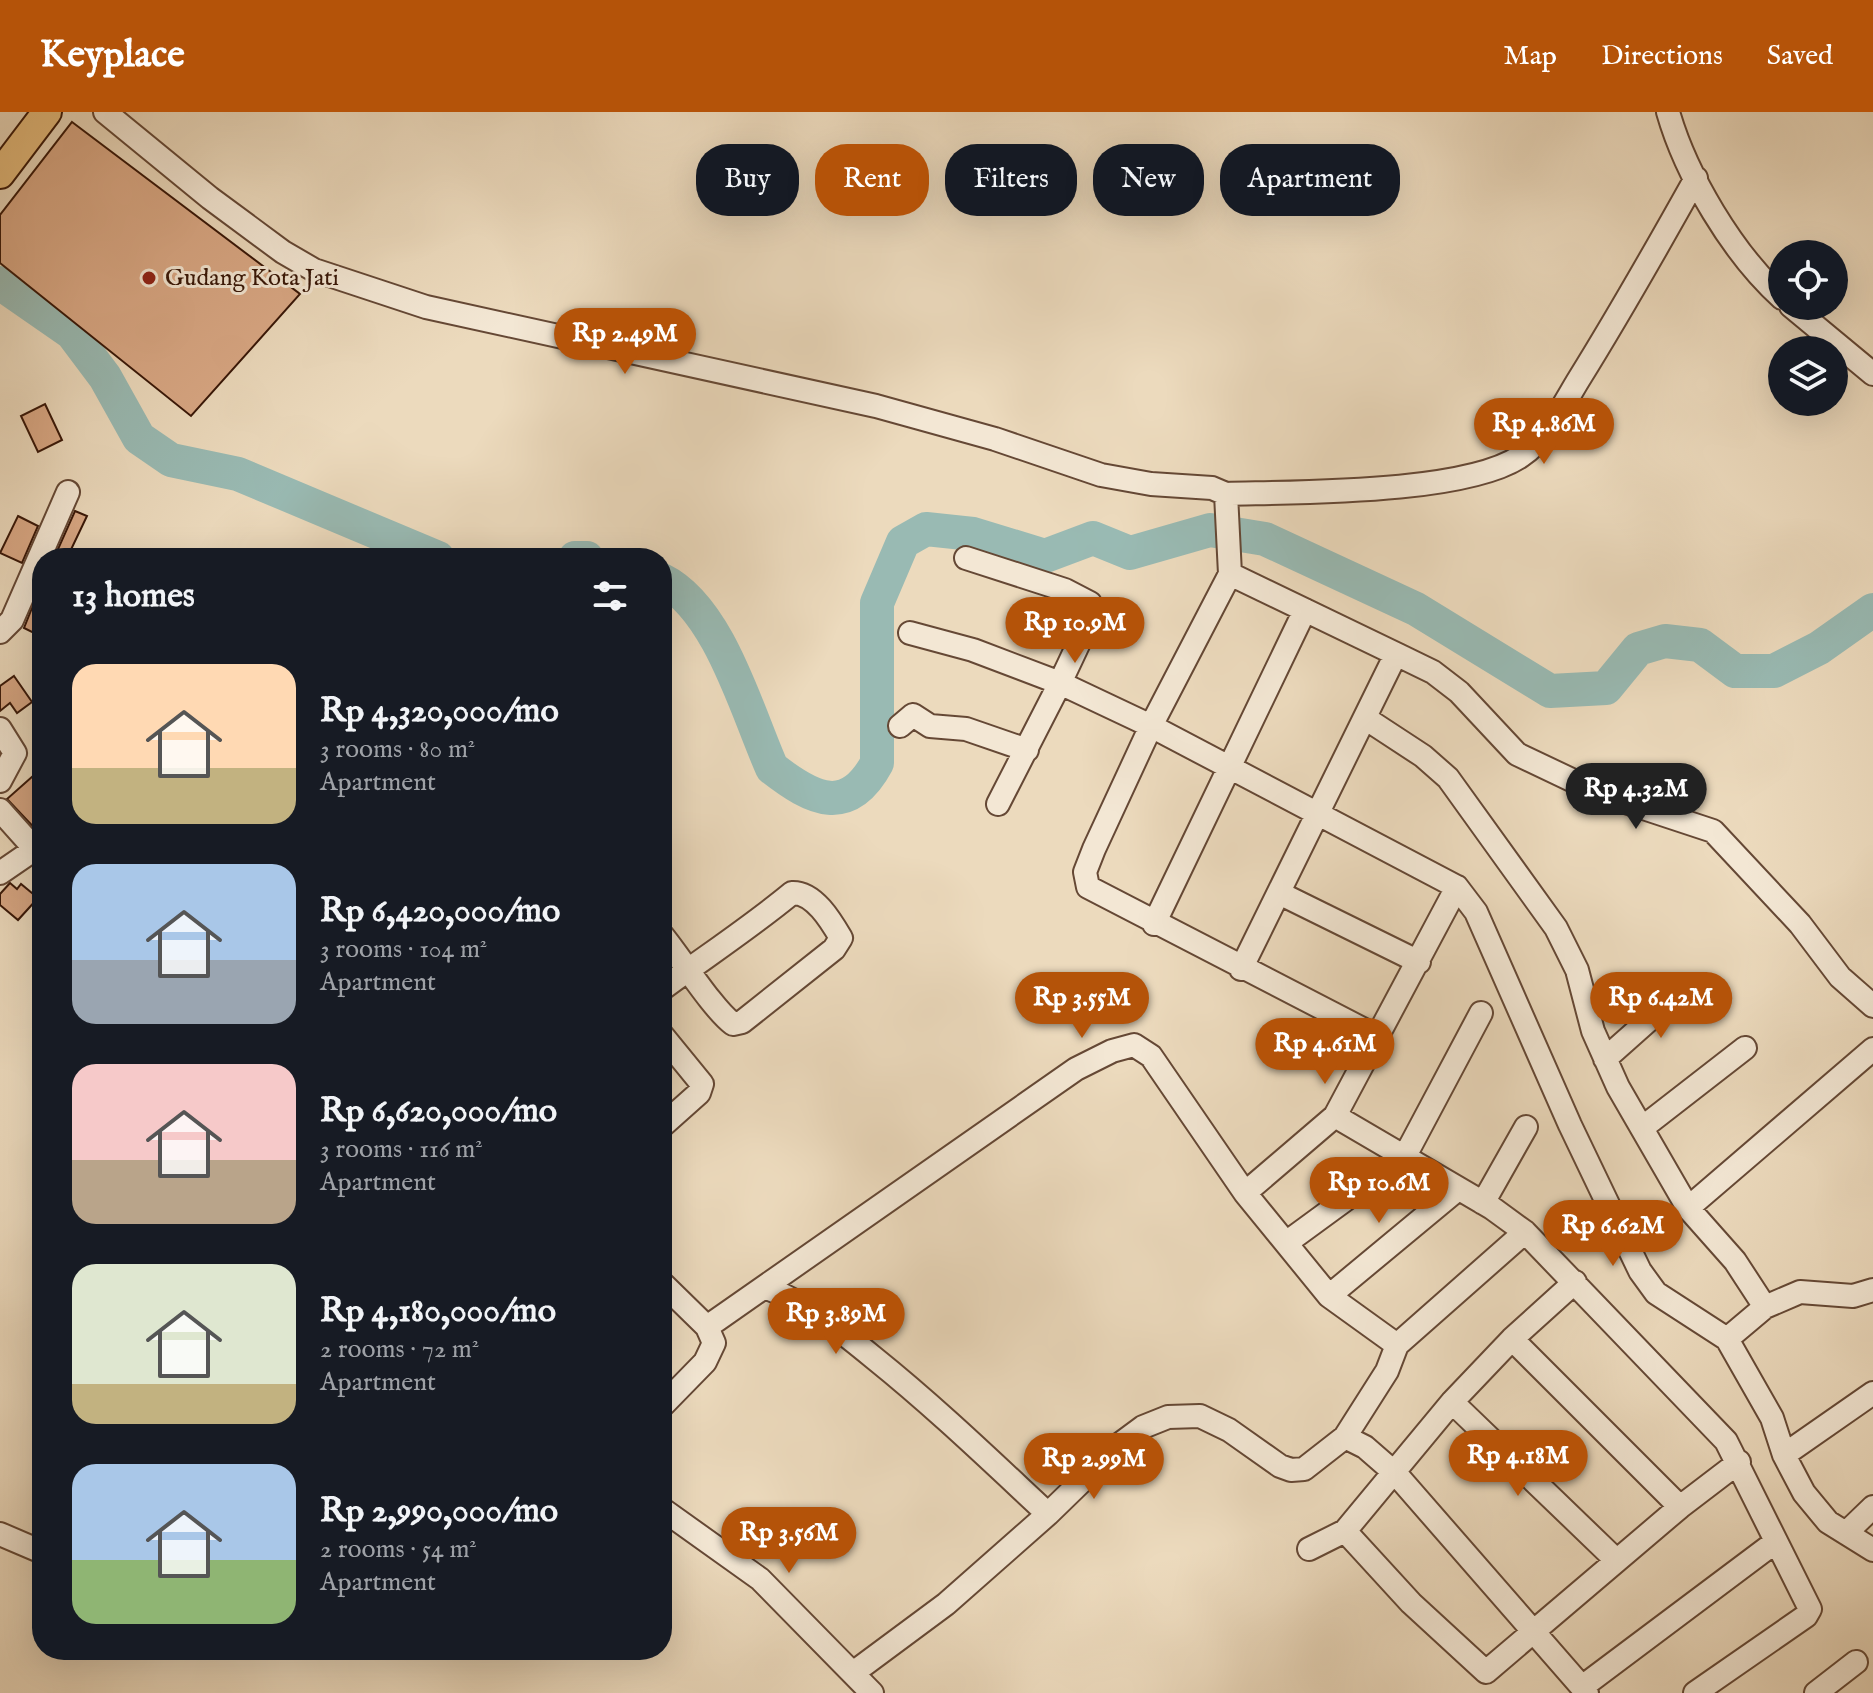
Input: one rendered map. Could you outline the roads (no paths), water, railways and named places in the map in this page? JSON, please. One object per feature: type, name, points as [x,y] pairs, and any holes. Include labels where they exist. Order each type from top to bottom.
[{"type":"main road","points":[[0,174],[47,112]]},
{"type":"street","points":[[105,112],[210,198],[283,252],[314,270],[362,288],[426,307],[876,406],[995,439],[1101,475],[1151,484],[1212,488],[1228,501],[1439,480],[1488,471],[1521,456],[1549,427],[1696,178]]},
{"type":"street","points":[[1668,112],[1696,178],[1737,249],[1768,283]]},
{"type":"street","points":[[1808,320],[1873,374]]},
{"type":"street","points":[[44,548],[68,492]]},
{"type":"street","points":[[1228,501],[1230,563],[1085,872],[1088,887],[1154,924],[1378,1037]]},
{"type":"street","points":[[966,558],[1065,590],[1090,603],[1092,615],[998,804]]},
{"type":"street","points":[[1230,563],[1305,610],[1433,672],[1459,692],[1517,754],[1601,794],[1713,831],[1800,924],[1840,977],[1873,1005]]},
{"type":"street","points":[[0,632],[19,606],[32,576]]},
{"type":"street","points":[[1154,924],[1305,610]]},
{"type":"street","points":[[910,633],[973,650],[1060,683],[1151,726],[1457,887],[1476,912],[1640,1271],[1656,1293],[1727,1339],[1772,1418],[1784,1455],[1804,1493],[1828,1522],[1873,1550]]},
{"type":"street","points":[[1241,969],[1396,654]]},
{"type":"street","points":[[900,726],[906,717],[913,715],[930,726],[966,729],[1027,750]]},
{"type":"street","points":[[1365,718],[1423,756],[1448,778],[1556,928],[1577,970],[1605,1059],[1642,1128],[1688,1208],[1735,1261],[1765,1307]]},
{"type":"street","points":[[0,729],[15,753],[0,781]]},
{"type":"street","points":[[0,810],[32,846]]},
{"type":"street","points":[[0,873],[32,856]]},
{"type":"street","points":[[1245,1193],[1335,1116],[1457,887]]},
{"type":"street","points":[[672,947],[690,968],[724,1017],[733,1024],[742,1022],[834,949],[841,938],[813,901],[801,893],[792,893],[690,968],[672,982]]},
{"type":"street","points":[[1279,893],[1419,962]]},
{"type":"street","points":[[1605,1059],[1686,987]]},
{"type":"street","points":[[1286,1243],[1405,1156],[1481,1013]]},
{"type":"street","points":[[707,1327],[767,1288],[1076,1069],[1112,1051],[1134,1045],[1151,1056],[1245,1193],[1329,1296],[1397,1345]]},
{"type":"street","points":[[672,1047],[702,1084],[699,1093],[672,1117]]},
{"type":"street","points":[[1642,1128],[1745,1048]]},
{"type":"street","points":[[1688,1208],[1873,1049]]},
{"type":"street","points":[[1335,1116],[1483,1203],[1525,1232],[1726,1441],[1739,1462],[1774,1543],[1808,1601],[1806,1616],[1695,1693]]},
{"type":"street","points":[[1483,1203],[1526,1127]]},
{"type":"street","points":[[1329,1296],[1458,1189]]},
{"type":"street","points":[[853,1673],[946,1604],[1048,1514],[1120,1444],[1143,1427],[1168,1417],[1200,1416],[1229,1430],[1291,1470],[1304,1469],[1345,1437],[1387,1371],[1397,1345],[1525,1232]]},
{"type":"street","points":[[1309,1549],[1345,1531],[1396,1474],[1452,1402],[1512,1339],[1575,1282]]},
{"type":"street","points":[[767,1288],[814,1311],[847,1335],[921,1396],[1048,1514]]},
{"type":"street","points":[[1727,1339],[1765,1307],[1800,1292],[1853,1296],[1873,1290]]},
{"type":"street","points":[[672,1293],[707,1327],[714,1343],[712,1352],[672,1395]]},
{"type":"street","points":[[1512,1339],[1680,1507]]},
{"type":"street","points":[[1784,1455],[1873,1393]]},
{"type":"street","points":[[1452,1402],[1616,1560]]},
{"type":"street","points":[[1345,1437],[1365,1447],[1396,1474],[1585,1690],[1774,1543]]},
{"type":"street","points":[[1345,1531],[1411,1603],[1484,1672],[1493,1669],[1616,1560],[1739,1462]]},
{"type":"street","points":[[1846,1533],[1873,1507]]},
{"type":"street","points":[[672,1516],[760,1579],[872,1693]]},
{"type":"street","points":[[0,1534],[32,1548]]},
{"type":"street","points":[[1816,1693],[1856,1662]]},
{"type":"waterway","points":[[0,283],[72,333],[105,377],[139,438],[171,460],[238,474],[414,548]]},
{"type":"waterway","points":[[672,587],[700,613],[715,637],[772,768],[802,788],[829,798],[842,797],[854,791],[877,763],[877,603],[903,542],[926,529],[973,534],[1045,556],[1093,538],[1130,553],[1210,530],[1265,539],[1416,609],[1550,691],[1606,688],[1638,649],[1665,641],[1700,645],[1735,671],[1774,671],[1819,648],[1873,610]]},
{"type":"place","name":"Gudang Kota Jati","points":[[149,278]]}]
